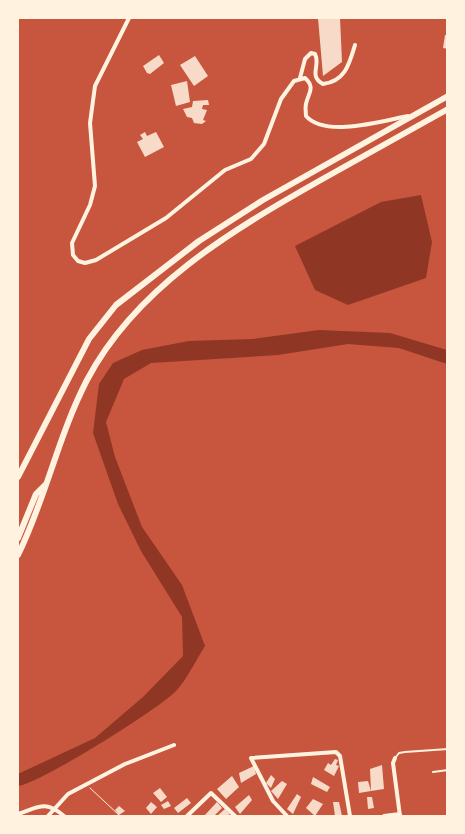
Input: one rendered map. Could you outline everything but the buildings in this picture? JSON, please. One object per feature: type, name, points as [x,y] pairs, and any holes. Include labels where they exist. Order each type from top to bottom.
[{"type":"highway","points":[[18,477],[89,339],[116,305],[207,236],[263,200],[448,96]]},
{"type":"highway","points":[[18,555],[34,521],[71,416],[88,379],[109,345],[153,294],[222,240],[266,212],[448,109]]},
{"type":"highway","points":[[18,538],[36,494],[47,483]]},
{"type":"street","points":[[129,18],[95,86],[90,123],[94,186],[90,205],[72,244],[73,255],[78,261],[85,263],[96,260],[157,224],[225,170],[256,155],[264,144],[281,99],[294,81],[300,78],[305,78],[311,85],[312,91],[305,105],[306,116],[317,126],[334,127],[361,124],[413,115]]},
{"type":"street","points":[[300,78],[305,58],[311,53],[317,57],[315,76],[317,81],[322,84],[337,80],[346,70],[355,45]]},
{"type":"street","points":[[48,816],[68,794],[125,764],[174,745]]},
{"type":"street","points":[[287,816],[273,801],[251,758],[336,752],[340,756],[350,816]]},
{"type":"street","points":[[384,816],[400,815],[393,764],[395,758]]},
{"type":"street","points":[[187,816],[211,793],[235,816]]},
{"type":"street","points":[[18,814],[44,804],[55,808],[64,816]]},
{"type":"lane","points":[[395,758],[405,752],[448,750]]},
{"type":"lane","points":[[433,772],[448,770]]},
{"type":"path","points":[[86,784],[120,816]]},
{"type":"shaded area","points":[[421,195],[432,242],[426,278],[348,305],[315,290],[295,246],[381,202]]},
{"type":"shaded area","points":[[319,330],[390,333],[447,350],[447,364],[399,348],[348,344],[278,355],[151,363],[124,379],[106,422],[115,457],[142,527],[182,585],[205,646],[180,686],[165,700],[73,760],[30,782],[18,786],[18,774],[95,738],[143,697],[183,656],[182,617],[141,551],[118,504],[93,433],[99,384],[113,363],[142,350],[189,341],[252,339]]}]
